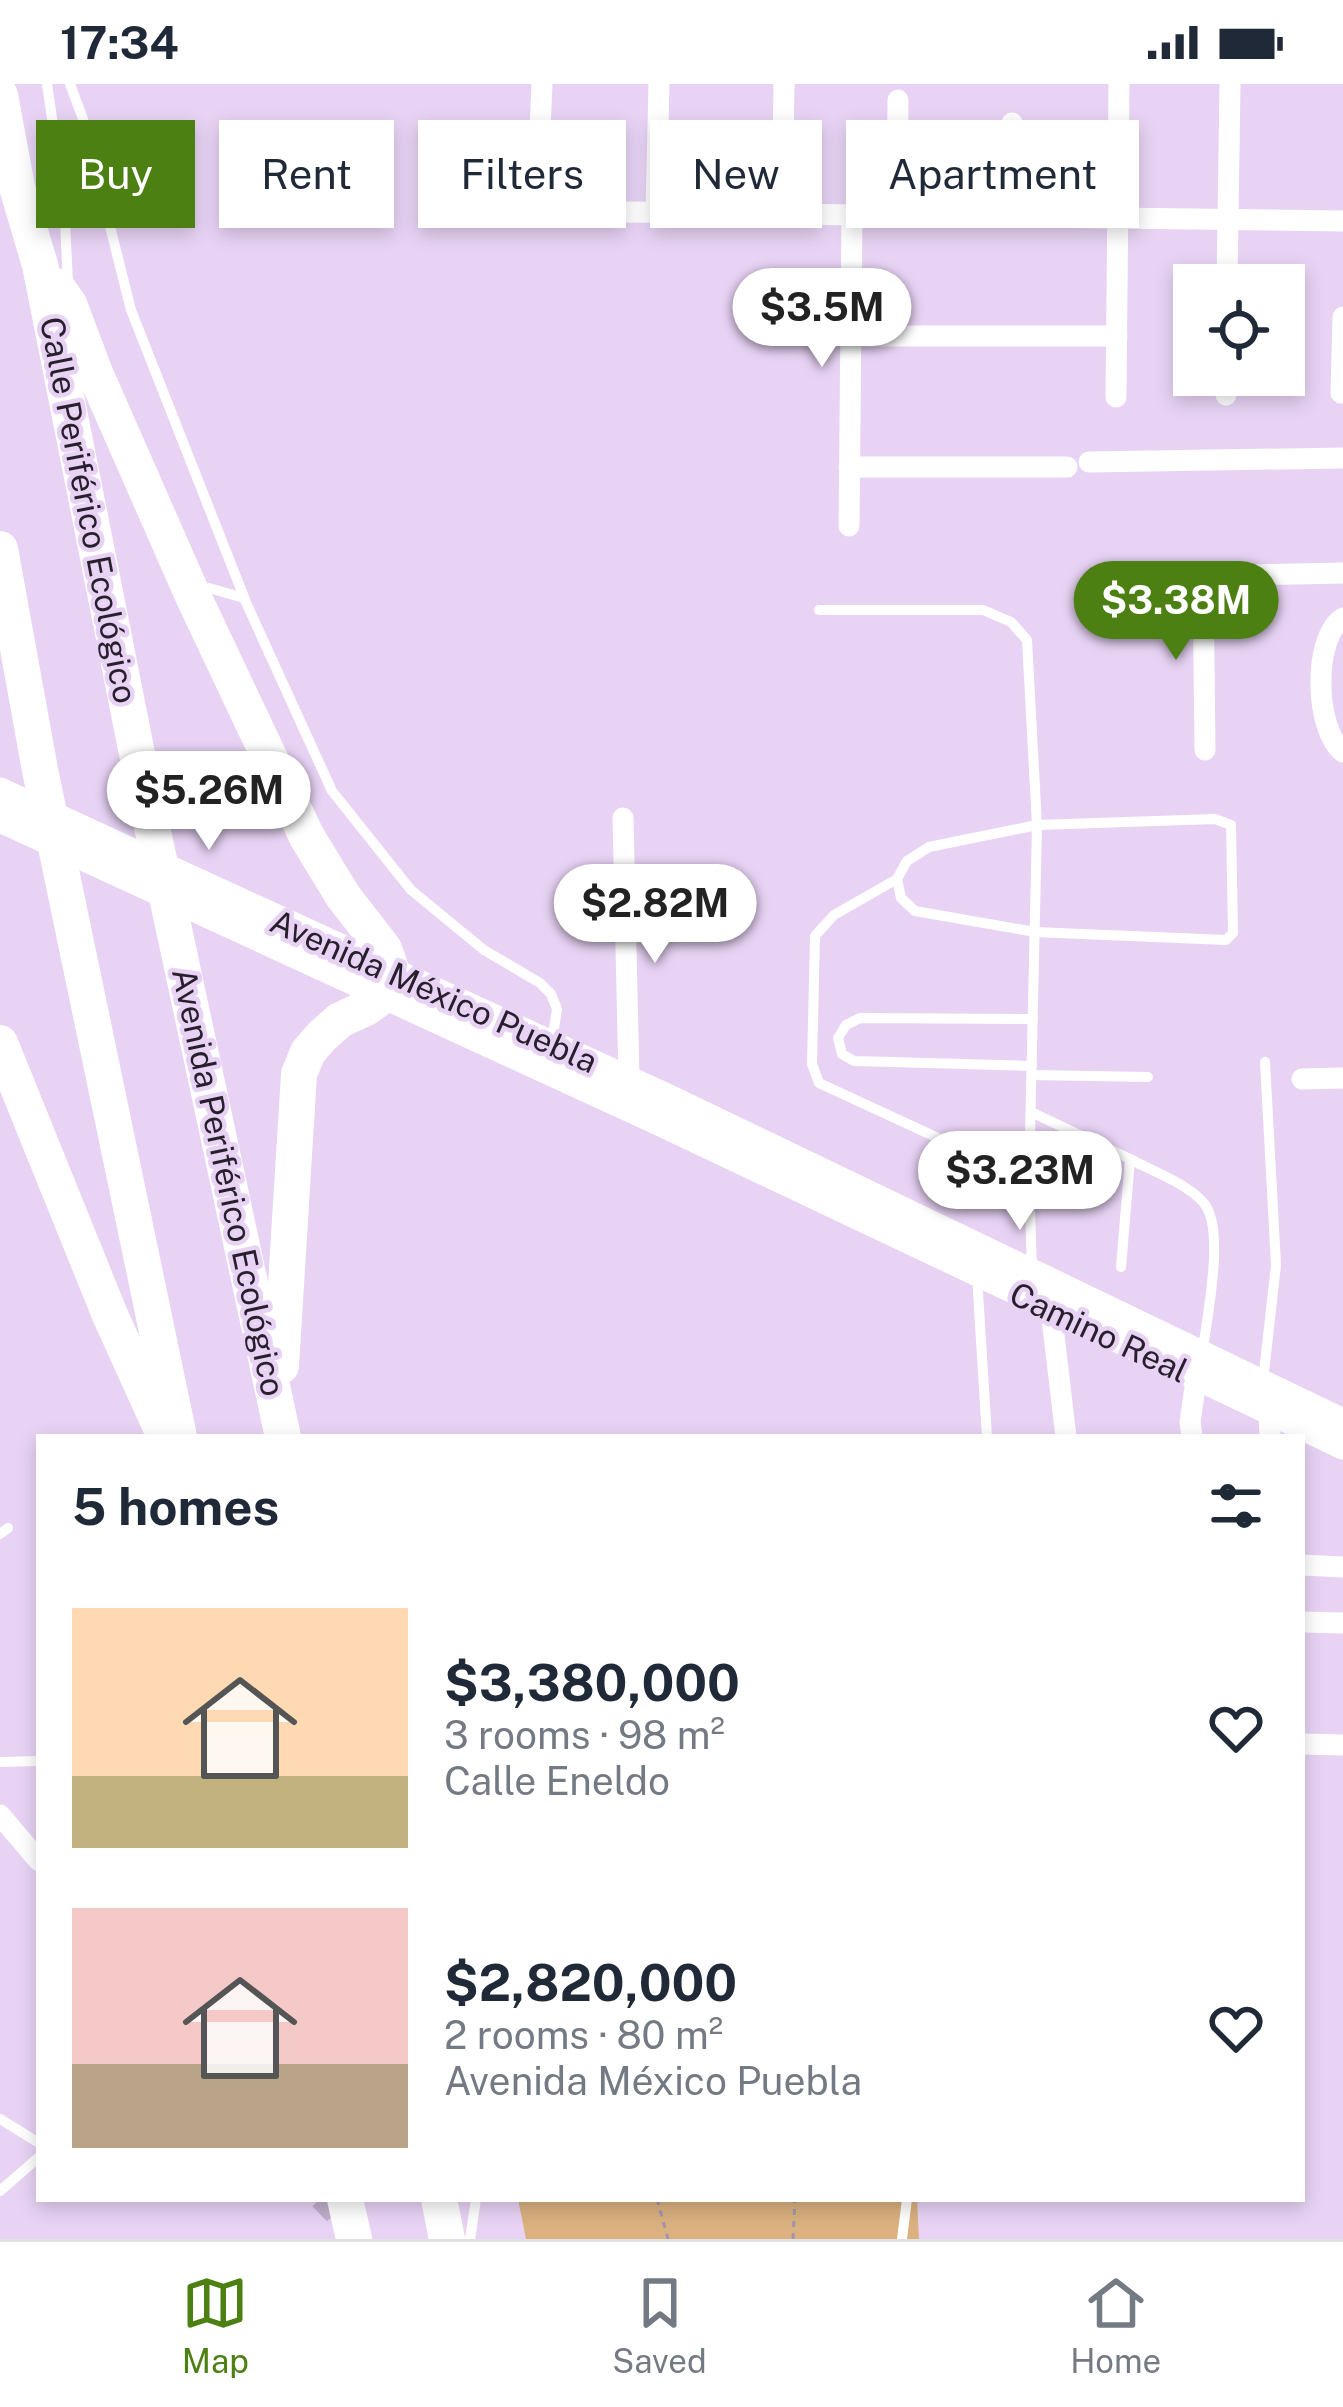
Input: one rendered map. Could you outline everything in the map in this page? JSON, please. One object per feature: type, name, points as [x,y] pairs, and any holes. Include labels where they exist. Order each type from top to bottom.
[{"type":"highway","name":"Calle Periférico Ecológico","points":[[0,95],[17,188],[40,265],[173,926]]},
{"type":"highway","points":[[40,265],[69,304],[94,373],[193,596],[307,837],[343,896],[384,949],[388,984],[322,1036],[308,1052],[299,1074],[281,1425]]},
{"type":"highway","points":[[0,549],[40,770],[178,1434]]},
{"type":"highway","name":"Avenida Periférico Ecológico","points":[[173,926],[281,1425]]},
{"type":"highway","points":[[0,1043],[164,1434]]},
{"type":"highway","points":[[346,2202],[354,2239]]},
{"type":"highway","points":[[440,2202],[447,2239]]},
{"type":"street","points":[[542,84],[537,199],[543,208],[550,212],[650,212]]},
{"type":"street","points":[[658,120],[659,84]]},
{"type":"street","points":[[783,120],[784,84]]},
{"type":"street","points":[[1119,84],[1119,120]]},
{"type":"street","points":[[1227,264],[1230,84]]},
{"type":"street","points":[[898,100],[898,120]]},
{"type":"street","points":[[1139,218],[1343,221]]},
{"type":"street","points":[[849,526],[852,228]]},
{"type":"street","points":[[1116,397],[1118,228]]},
{"type":"street","points":[[1341,393],[1343,317]]},
{"type":"street","points":[[851,336],[1117,336]]},
{"type":"street","points":[[849,467],[1343,458]]},
{"type":"street","points":[[1160,577],[1343,573]]},
{"type":"street","points":[[1203,577],[1205,750]]},
{"type":"street","points":[[1343,619],[1328,634],[1323,652],[1323,719],[1326,732],[1343,752]]},
{"type":"street","name":"Avenida México Puebla","points":[[0,791],[388,984]]},
{"type":"street","points":[[623,818],[624,1092]]},
{"type":"street","name":"Avenida México Puebla","points":[[0,819],[388,984],[666,1111]]},
{"type":"street","points":[[1302,1079],[1343,1078]]},
{"type":"street","name":"Camino Real","points":[[666,1111],[1051,1310],[1199,1366]]},
{"type":"street","name":"Camino Real","points":[[666,1111],[1033,1274],[1199,1366],[1263,1410],[1343,1446]]},
{"type":"street","points":[[1051,1310],[1066,1434]]},
{"type":"street","points":[[1192,1434],[1199,1366]]},
{"type":"street","name":"Camino Real","points":[[1263,1410],[1343,1421]]},
{"type":"street","points":[[1305,1565],[1343,1567]]},
{"type":"street","points":[[1305,1622],[1343,1623]]},
{"type":"street","points":[[1305,1744],[1343,1745]]},
{"type":"street","points":[[0,1815],[36,1857]]},
{"type":"lane","points":[[46,84],[64,201],[69,304]]},
{"type":"lane","points":[[70,84],[131,310],[244,598],[332,791],[411,890],[484,950],[551,994],[557,1009],[546,1056]]},
{"type":"lane","points":[[193,596],[209,588],[244,598]]},
{"type":"lane","points":[[819,610],[983,610],[1011,622],[1027,640],[1036,825],[1030,1180],[1033,1274]]},
{"type":"lane","points":[[897,879],[902,898],[914,911],[1035,932],[1217,942],[1233,933],[1231,826],[1225,820],[1036,825],[929,848],[907,861],[897,879],[834,915],[815,936],[812,1064],[818,1083],[1030,1180]]},
{"type":"lane","points":[[1033,1019],[860,1018],[846,1025],[838,1038],[842,1054],[854,1061],[1148,1077]]},
{"type":"lane","points":[[1263,1410],[1276,1265],[1265,1062]]},
{"type":"lane","points":[[1031,1112],[1200,1198],[1212,1214],[1215,1234],[1199,1366]]},
{"type":"lane","points":[[1121,1268],[1130,1159]]},
{"type":"lane","points":[[976,1273],[987,1434]]},
{"type":"lane","points":[[0,1762],[36,1761]]},
{"type":"lane","points":[[0,2119],[36,2141]]},
{"type":"lane","points":[[0,2191],[36,2160]]},
{"type":"lane","points":[[470,2239],[476,2202]]},
{"type":"lane","points":[[902,2239],[907,2202]]},
{"type":"path","points":[[658,2202],[668,2239]]},
{"type":"path","points":[[793,2239],[795,2202]]},
{"type":"shaded area","points":[[519,2202],[917,2202],[919,2239],[526,2239]]},
{"type":"tunnel","points":[[323,2202],[345,2225]]}]
